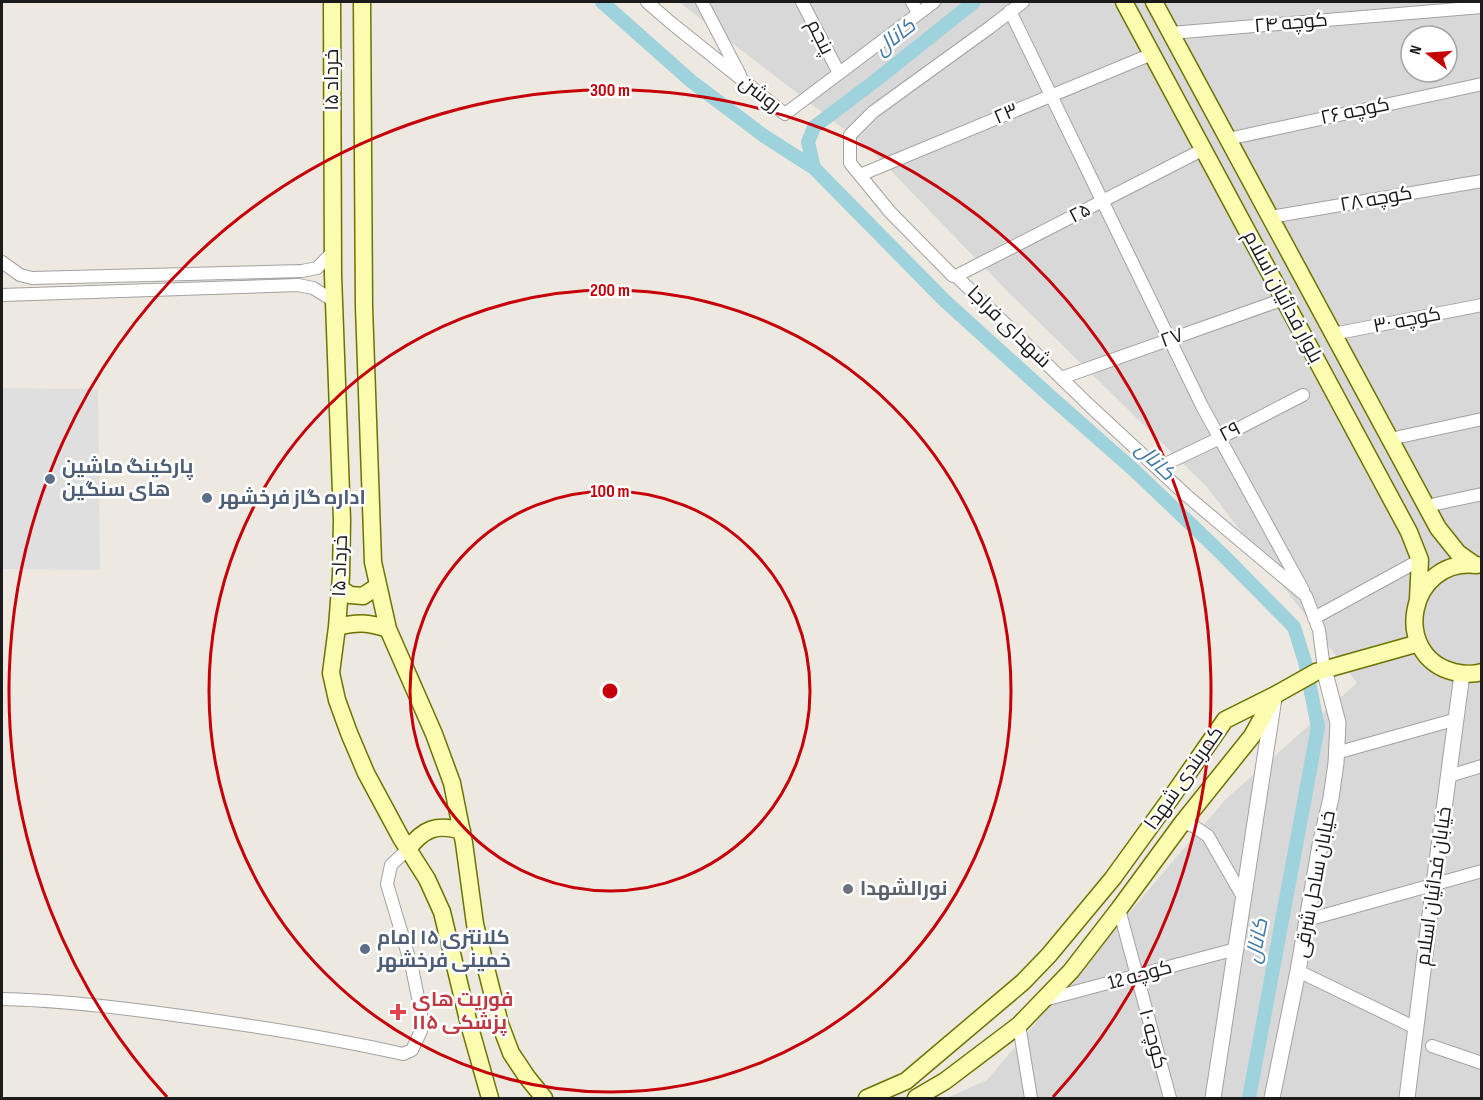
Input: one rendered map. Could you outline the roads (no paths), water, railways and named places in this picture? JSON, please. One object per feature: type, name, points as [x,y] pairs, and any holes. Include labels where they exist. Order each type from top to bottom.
[{"type":"main road","name":"۱۵ خرداد","points":[[336,2],[333,252],[342,520],[340,588],[331,673],[337,700],[366,772],[408,849],[428,879],[442,912],[490,1098]]},
{"type":"main road","name":"۱۵ خرداد","points":[[362,2],[364,318],[373,562],[388,629],[434,734],[452,783],[462,831],[475,924],[500,1024],[511,1053],[544,1098]]},
{"type":"main road","name":"بلوار فدائیان اسلام","points":[[1124,2],[1408,532],[1420,560],[1418,599],[1414,616],[1419,643]]},
{"type":"main road","name":"بلوار فدائیان اسلام","points":[[1154,2],[1438,528],[1458,554],[1478,566]]},
{"type":"main road","points":[[1418,599],[1427,583],[1441,572],[1457,565],[1478,566]]},
{"type":"main road","points":[[340,588],[350,595],[363,596],[378,586]]},
{"type":"main road","points":[[337,627],[354,623],[371,623],[388,629]]},
{"type":"main road","points":[[1280,692],[1320,670],[1419,643],[1436,664],[1449,670],[1462,674],[1482,672]]},
{"type":"main road","name":"کمربندی شهدا","points":[[916,1098],[945,1081],[1019,1025],[1071,971],[1183,822],[1252,735],[1280,692]]},
{"type":"main road","name":"کمربندی شهدا","points":[[867,1098],[906,1081],[1023,982],[1049,955],[1113,878],[1225,720],[1280,692]]},
{"type":"main road","points":[[408,849],[426,831],[437,827],[450,827],[462,831]]},
{"type":"street","name":"روشن","points":[[647,2],[785,114],[934,2]]},
{"type":"street","points":[[702,2],[744,81]]},
{"type":"street","name":"پنجم","points":[[802,2],[839,74]]},
{"type":"street","points":[[912,2],[918,13]]},
{"type":"street","name":"شهدای فراجا","points":[[1023,2],[873,112],[850,135],[850,164],[890,212],[953,276],[956,276],[1157,468],[1228,532],[1306,596]]},
{"type":"street","name":"کوچه ۲۴","points":[[1172,33],[1482,7]]},
{"type":"street","points":[[1010,11],[1202,406],[1306,596],[1319,630],[1320,670]]},
{"type":"street","name":"۲۳","points":[[860,175],[1152,54]]},
{"type":"street","name":"کوچه ۲۶","points":[[1228,139],[1482,84]]},
{"type":"street","name":"۲۵","points":[[956,276],[1204,149]]},
{"type":"street","name":"کوچه ۲۸","points":[[1270,217],[1482,181]]},
{"type":"street","points":[[2,261],[20,275],[32,278],[79,277],[302,270],[317,268],[333,252]]},
{"type":"street","points":[[2,295],[298,285],[313,288],[334,301]]},
{"type":"street","name":"۲۷","points":[[1061,378],[1284,299]]},
{"type":"street","name":"کوچه ۳۰","points":[[1333,334],[1482,305]]},
{"type":"street","name":"۲۹","points":[[1157,468],[1303,395]]},
{"type":"street","points":[[1390,439],[1482,419]]},
{"type":"street","points":[[1426,506],[1482,494]]},
{"type":"street","points":[[1314,618],[1420,560]]},
{"type":"street","name":"خیابان ساحل شرقی","points":[[1272,1098],[1331,798],[1338,723],[1320,670]]},
{"type":"street","name":"خیابان فدائیان اسلام","points":[[1407,1098],[1462,674]]},
{"type":"street","points":[[1213,1098],[1243,897],[1280,692]]},
{"type":"street","points":[[1336,753],[1457,719]]},
{"type":"street","points":[[1449,776],[1482,766]]},
{"type":"street","points":[[1183,822],[1208,836],[1243,897]]},
{"type":"street","points":[[2,999],[100,1005],[233,1022],[403,1053],[412,1050],[421,1031],[421,1012],[412,968],[387,884],[391,865],[408,849]]},
{"type":"street","points":[[1307,920],[1482,871]]},
{"type":"street","name":"کوچه ۱۰","points":[[1119,909],[1170,1098]]},
{"type":"street","name":"کوچه 12","points":[[1044,1000],[1236,949]]},
{"type":"street","points":[[1298,971],[1416,1028]]},
{"type":"street","points":[[1019,1025],[1031,1098]]},
{"type":"street","points":[[1432,1046],[1482,1064]]},
{"type":"waterway","points":[[602,2],[691,81],[764,136],[814,168]]},
{"type":"waterway","name":"کانال","points":[[974,2],[814,127],[808,142],[814,168],[944,300],[1135,471],[1294,627],[1305,662],[1318,727],[1249,1098]]},
{"type":"place","name":"پارکینگ ماشین های سنگین","points":[[50,479]]},
{"type":"place","name":"اداره گاز فرخشهر","points":[[207,498]]},
{"type":"place","name":"نورالشهدا","points":[[848,889]]},
{"type":"place","name":"کلانتری ۱۵ امام خمینی فرخشهر","points":[[365,949]]},
{"type":"place","name":"فوریت های پزشکی ۱۱۵","points":[[398,1012]]}]
